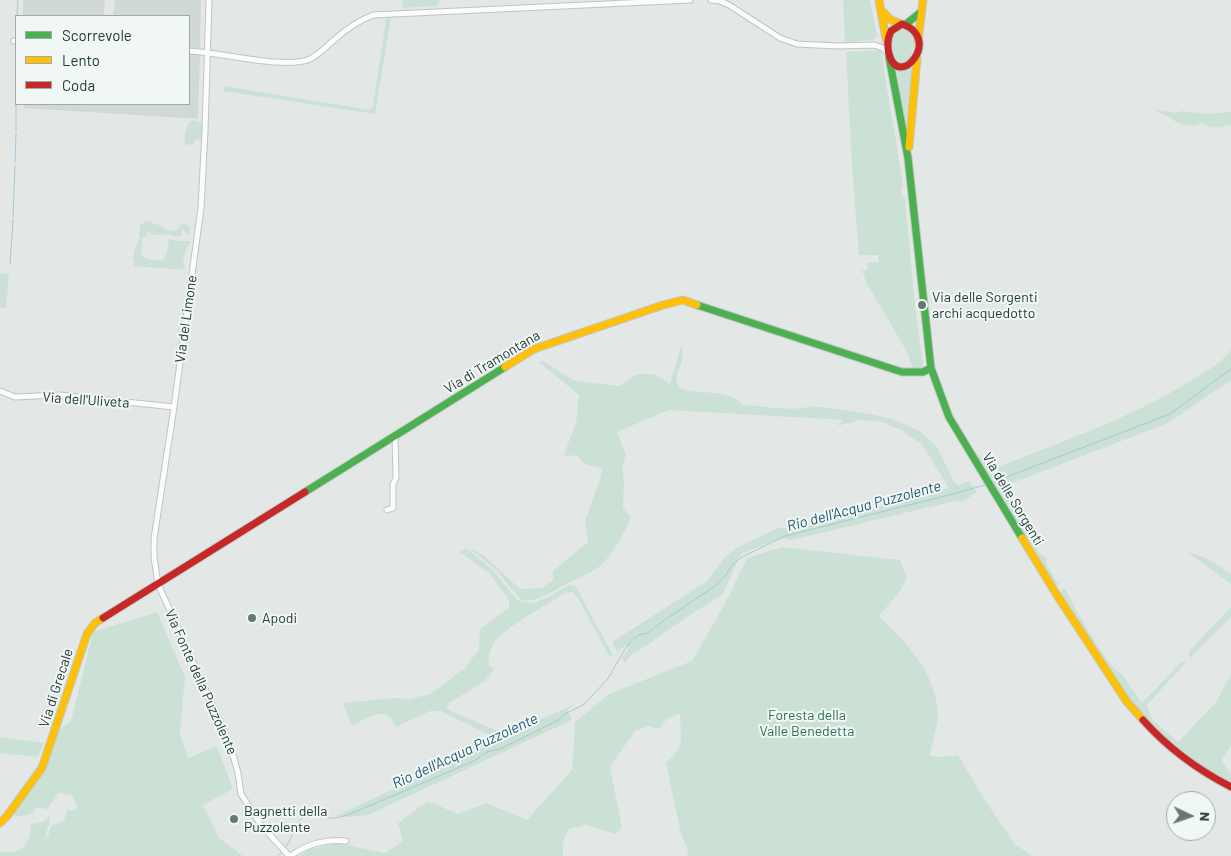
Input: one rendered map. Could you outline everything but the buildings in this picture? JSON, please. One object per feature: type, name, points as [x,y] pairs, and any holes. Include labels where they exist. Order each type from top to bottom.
[{"type":"main road","name":"Via delle Sorgenti","points":[[879,0],[908,158],[931,368],[949,417],[1054,592],[1127,702],[1151,729],[1174,750],[1212,777],[1231,787]]},
{"type":"main road","name":"Via delle Sorgenti","points":[[908,158],[923,0]]},
{"type":"main road","points":[[881,10],[892,21],[904,24],[916,31],[918,41]]},
{"type":"main road","points":[[887,44],[891,30],[897,25],[904,24],[921,12]]},
{"type":"main road","points":[[889,55],[898,66],[904,67],[910,65],[917,55]]},
{"type":"main road","name":"Via di Tramontana","points":[[158,584],[534,348],[676,301],[689,301],[902,372],[923,372],[931,368]]},
{"type":"main road","name":"Via di Grecale","points":[[0,823],[42,768],[87,634],[95,623],[158,584]]},
{"type":"street","name":"Via del Limone","points":[[158,584],[154,557],[154,539],[201,208],[209,0]]},
{"type":"street","points":[[190,51],[278,62],[299,62],[310,59],[321,52],[348,28],[360,20],[373,15],[690,0]]},
{"type":"street","points":[[711,0],[720,1],[728,5],[780,38],[797,44],[874,45],[883,48],[889,55]]},
{"type":"street","points":[[874,45],[882,40],[885,32]]},
{"type":"street","name":"Via dell'Uliveta","points":[[0,390],[15,397],[59,395],[174,407]]},
{"type":"street","points":[[387,510],[393,508],[393,484],[396,478],[395,436]]},
{"type":"street","name":"Via Fonte della Puzzolente","points":[[158,584],[230,744],[237,768],[241,794],[261,825],[290,856],[304,847],[319,841],[346,841]]},
{"type":"shaded area","points":[[23,0],[105,0],[104,15],[23,15]]},
{"type":"shaded area","points":[[115,0],[201,0],[200,48],[190,47],[190,15],[113,15]]},
{"type":"shaded area","points":[[190,54],[200,55],[198,119],[24,108],[24,105],[190,105]]},
{"type":"green space","points":[[403,0],[439,0],[439,4],[436,6],[402,8]]},
{"type":"green space","points":[[843,0],[870,0],[877,36],[873,40],[845,42]]},
{"type":"green space","points":[[391,18],[375,114],[223,91],[224,86],[370,110],[373,105],[386,19]]},
{"type":"green space","points":[[905,27],[914,35],[914,44],[908,62],[900,64],[892,52],[892,38],[896,29]]},
{"type":"green space","points":[[880,50],[901,171],[903,188],[901,195],[905,199],[922,368],[913,369],[907,352],[866,282],[862,270],[867,270],[867,263],[878,262],[878,255],[859,255],[846,52]]},
{"type":"green space","points":[[912,68],[906,126],[896,69],[902,71]]},
{"type":"green space","points":[[1152,109],[1177,113],[1182,111],[1208,114],[1231,112],[1231,125],[1212,127],[1202,123],[1188,126],[1176,122]]},
{"type":"green space","points":[[192,120],[204,123],[203,141],[196,139],[193,144],[186,145],[184,139],[185,132]]},
{"type":"green space","points":[[146,221],[159,225],[168,231],[177,230],[182,224],[186,224],[190,228],[189,234],[185,233],[182,229],[179,236],[169,234],[152,235],[148,231],[147,236],[141,239],[143,246],[141,255],[148,259],[157,260],[163,260],[167,253],[169,239],[190,241],[186,248],[183,263],[185,266],[184,270],[133,266],[135,261],[133,259],[134,251],[140,237],[140,225]]},
{"type":"green space","points":[[0,273],[9,276],[6,308],[0,308]]},
{"type":"green space","points":[[681,346],[683,353],[677,380],[681,389],[723,394],[730,396],[743,405],[787,409],[812,406],[876,415],[908,425],[932,442],[954,482],[959,485],[969,481],[977,492],[961,503],[959,500],[792,540],[781,538],[741,554],[723,594],[633,653],[625,663],[622,658],[629,648],[625,645],[618,652],[612,642],[707,581],[724,558],[736,548],[778,528],[799,528],[949,488],[922,445],[901,430],[882,422],[860,420],[837,426],[843,420],[669,410],[617,432],[626,454],[622,468],[624,481],[623,508],[631,517],[610,555],[593,571],[545,596],[533,600],[521,600],[496,570],[468,547],[482,554],[520,589],[542,588],[553,580],[553,571],[588,542],[585,521],[602,469],[588,465],[576,455],[566,457],[564,454],[576,423],[579,395],[540,363],[541,360],[575,381],[620,386],[637,374],[654,374],[670,384]]},
{"type":"green space","points":[[1231,350],[1231,380],[1168,423],[1007,485],[1003,490],[1040,554],[1047,557],[1046,563],[1057,582],[1060,581],[1058,586],[1055,585],[994,484],[998,480],[990,478],[976,452],[991,468],[996,468],[1071,438],[1169,394],[1213,367]]},
{"type":"green space","name":"Foresta della Valle Benedetta","points":[[782,547],[900,560],[907,578],[901,590],[879,616],[918,659],[932,685],[938,713],[930,755],[938,757],[958,755],[984,799],[1014,843],[1032,856],[687,856],[688,850],[681,834],[666,763],[679,747],[681,730],[680,715],[677,714],[667,719],[659,729],[648,726],[635,731],[610,767],[622,827],[616,834],[585,825],[569,829],[563,842],[563,856],[299,856],[308,850],[336,843],[385,853],[403,841],[398,823],[428,801],[458,814],[486,803],[527,820],[572,770],[575,722],[609,694],[692,661],[728,598],[747,558]]},
{"type":"green space","points":[[466,548],[493,570],[517,600],[531,603],[551,596],[570,585],[576,587],[613,655],[609,656],[578,598],[573,592],[565,593],[499,637],[492,646],[489,657],[489,666],[495,668],[485,681],[449,703],[447,707],[451,711],[507,735],[575,704],[567,711],[572,720],[368,815],[336,816],[499,740],[441,711],[430,711],[396,727],[390,717],[381,714],[371,716],[352,726],[343,703],[394,698],[409,699],[430,694],[466,667],[479,649],[480,629],[509,608],[509,600],[489,573],[460,552]]},
{"type":"green space","points":[[1187,552],[1208,559],[1231,574],[1231,584]]},
{"type":"green space","points":[[1062,588],[1066,590],[1107,660],[1121,673],[1141,702],[1181,662],[1187,661],[1147,705],[1152,719],[1178,742],[1216,702],[1231,675],[1231,745],[1222,760],[1231,773],[1231,783],[1202,767],[1177,748],[1138,709],[1104,663],[1060,594]]},
{"type":"green space","points":[[1231,607],[1231,617],[1191,657],[1189,656],[1190,650]]},
{"type":"green space","points":[[157,612],[185,677],[180,734],[188,758],[217,746],[233,789],[203,805],[219,838],[243,856],[0,856],[0,851],[14,852],[27,843],[31,824],[43,822],[50,816],[44,840],[49,834],[51,826],[64,820],[68,809],[72,811],[78,808],[72,795],[59,793],[46,810],[40,807],[35,808],[34,813],[17,817],[12,814],[43,770],[58,731],[71,721],[93,632]]},
{"type":"green space","points":[[0,737],[44,743],[38,757],[0,753]]},
{"type":"waterway","points":[[17,15],[18,0]]},
{"type":"waterway","points":[[16,105],[16,131]]},
{"type":"waterway","points":[[15,162],[16,134]]},
{"type":"waterway","points":[[13,217],[15,166]]},
{"type":"waterway","points":[[10,264],[13,220]]},
{"type":"waterway","name":"Rio dell'Acqua Puzzolente","points":[[991,483],[1170,414],[1231,369]]},
{"type":"waterway","name":"Rio dell'Acqua Puzzolente","points":[[285,848],[297,824],[304,816],[313,815],[332,818],[348,815],[474,761],[487,752],[500,749],[559,720],[565,714],[583,705],[607,680],[627,646],[638,635],[648,633],[715,586],[733,564],[742,557],[785,536],[985,485]]},
{"type":"waterway","name":"Rio dell'Acqua Puzzolente","points":[[278,856],[282,851]]},
{"type":"traffic: fast","points":[[906,24],[921,12]]},
{"type":"traffic: fast","points":[[889,57],[908,158],[931,368],[949,417],[1022,538]]},
{"type":"traffic: fast","points":[[697,305],[902,372],[923,372],[931,368]]},
{"type":"traffic: fast","points":[[305,492],[505,367]]},
{"type":"traffic: slow","points":[[879,0],[886,39]]},
{"type":"traffic: slow","points":[[918,41],[923,0]]},
{"type":"traffic: slow","points":[[883,12],[891,20],[902,24]]},
{"type":"traffic: slow","points":[[909,147],[917,58]]},
{"type":"traffic: slow","points":[[505,367],[534,349],[663,305],[683,300],[697,305]]},
{"type":"traffic: slow","points":[[1022,538],[1127,702],[1143,720]]},
{"type":"traffic: slow","points":[[0,823],[42,768],[87,634],[95,623],[103,618]]},
{"type":"traffic: jam","points":[[902,24],[914,31],[919,40],[919,49],[915,58],[901,67],[894,64],[889,54],[888,42],[891,31],[902,24]]},
{"type":"traffic: jam","points":[[103,618],[305,492]]},
{"type":"traffic: jam","points":[[1143,720],[1184,757],[1231,787]]},
{"type":"place","name":"Via delle Sorgenti archi acquedotto","points":[[922,305]]},
{"type":"place","name":"Apodi","points":[[252,618]]},
{"type":"place","name":"Bagnetti della Puzzolente","points":[[234,819]]}]
